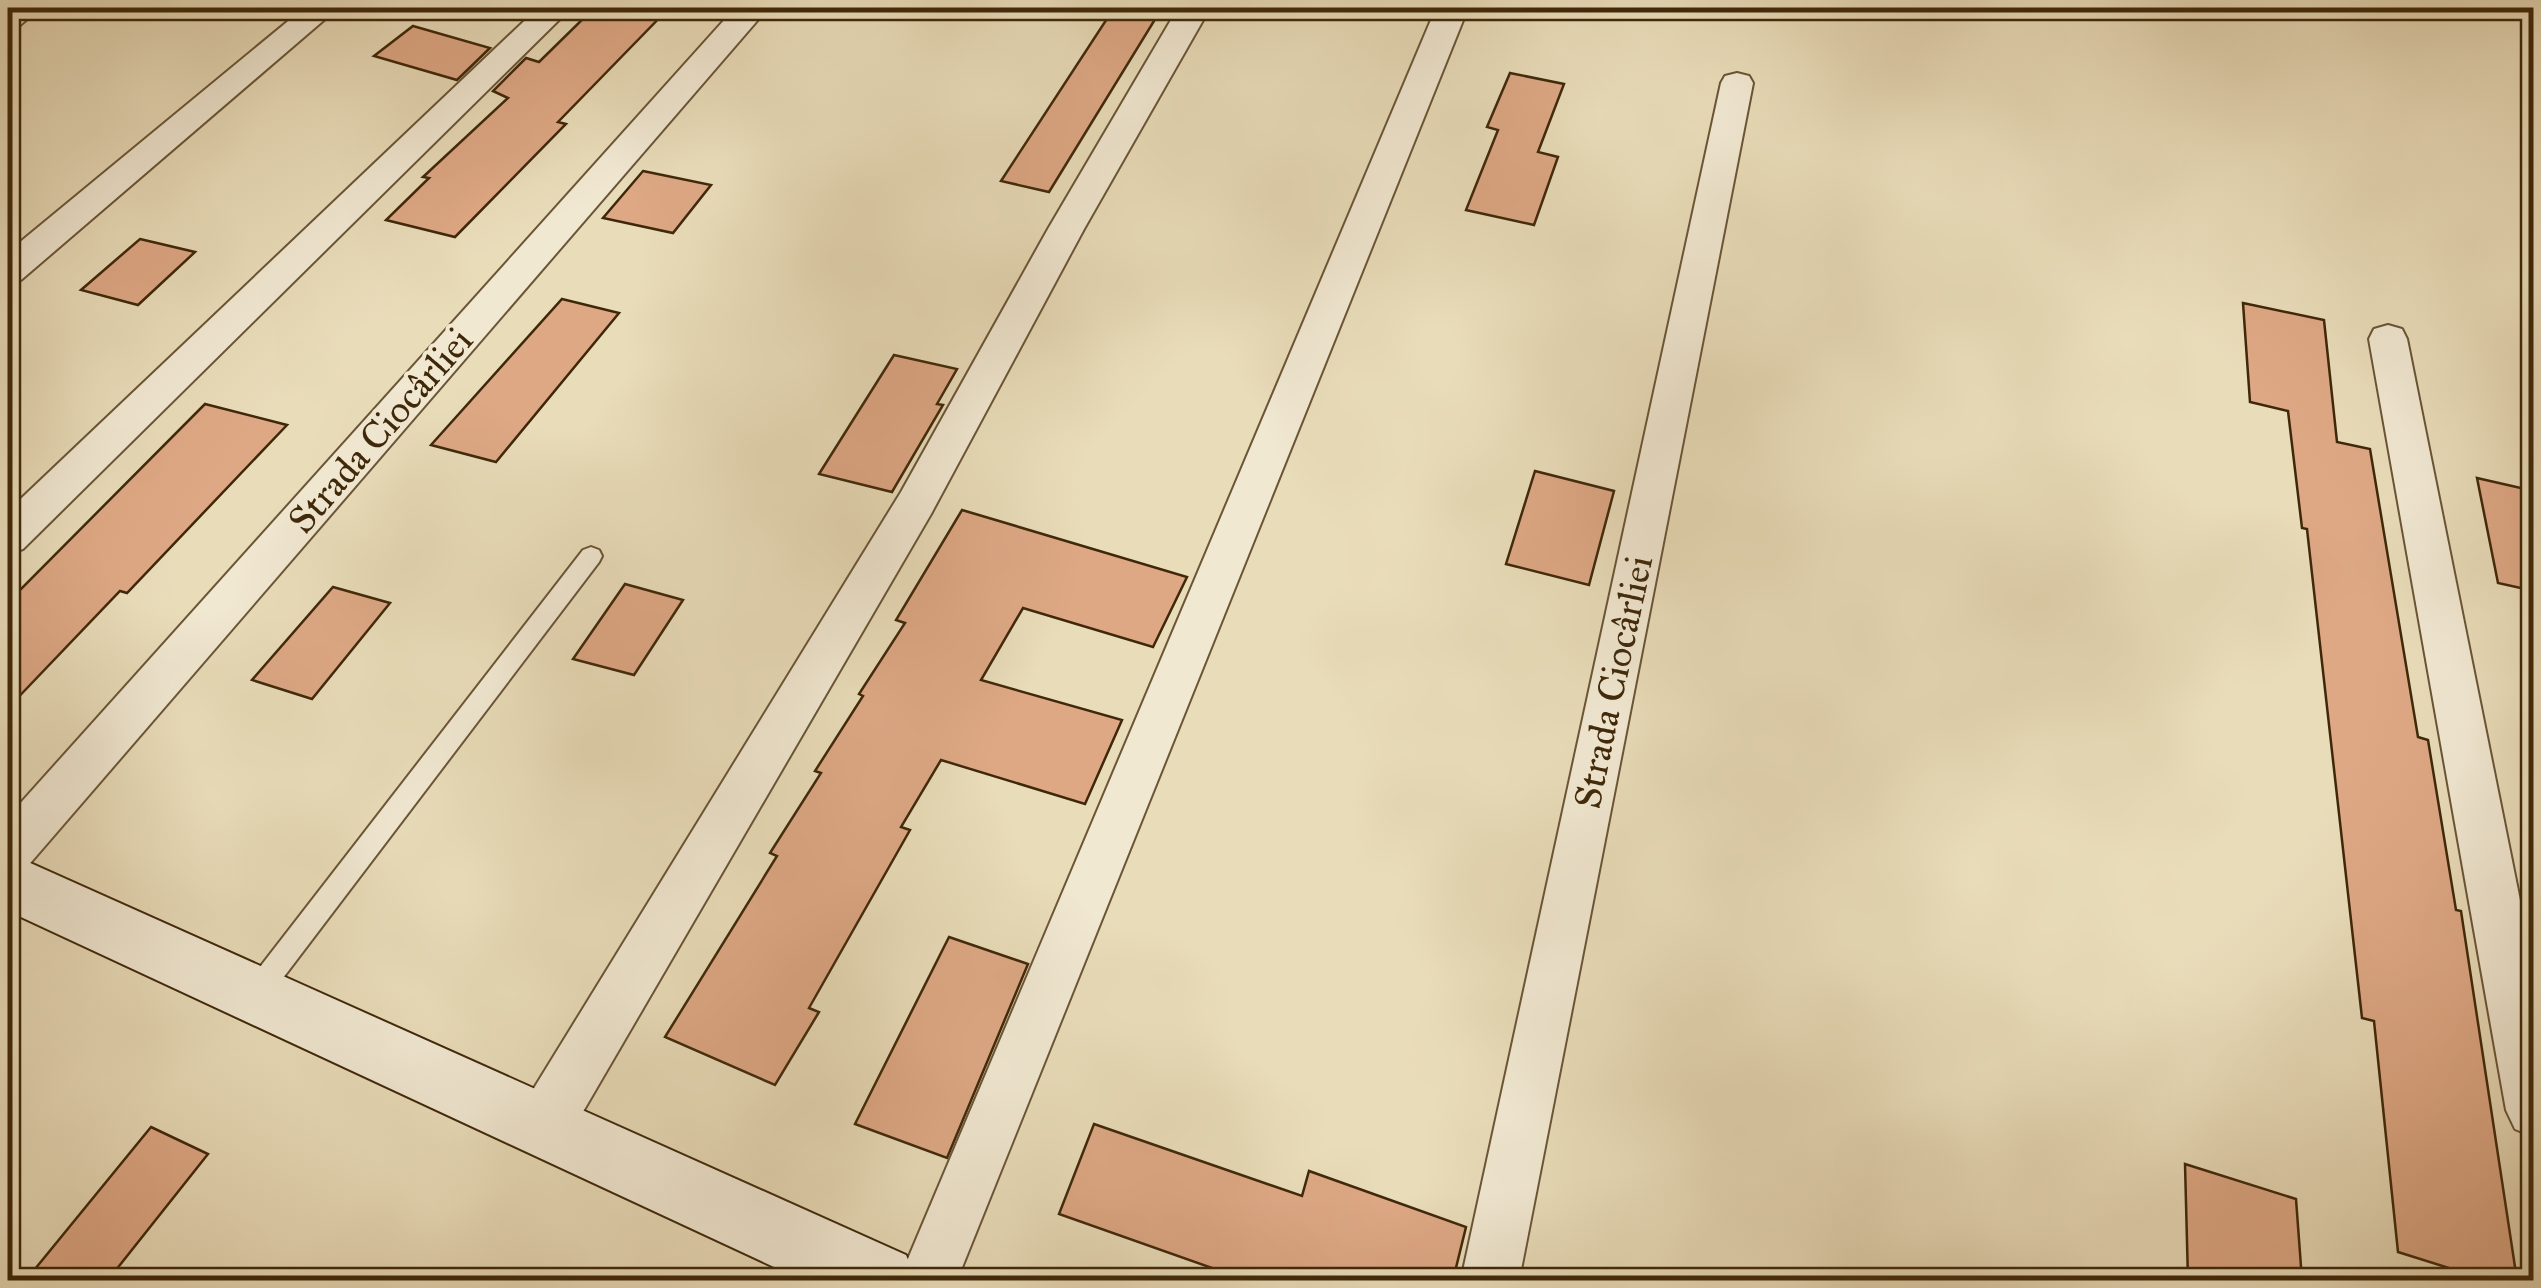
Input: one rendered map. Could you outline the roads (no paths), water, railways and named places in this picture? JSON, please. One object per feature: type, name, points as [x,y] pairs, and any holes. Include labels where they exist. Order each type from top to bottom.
[{"type":"street","points":[[8,19],[24,8]]},
{"type":"street","points":[[8,271],[322,8]]},
{"type":"street","points":[[8,537],[554,8]]},
{"type":"street","name":"Strada Ciocârliei","points":[[752,8],[8,875],[256,994],[881,1280]]},
{"type":"street","points":[[544,1126],[916,503],[1194,8]]},
{"type":"street","points":[[928,1280],[1452,8]]},
{"type":"street","points":[[2513,8],[2534,12]]},
{"type":"street","name":"Strada Ciocârliei","points":[[1490,1280],[1736,83]]},
{"type":"street","points":[[2388,338],[2534,1110]]},
{"type":"lane","points":[[256,994],[591,556]]}]
